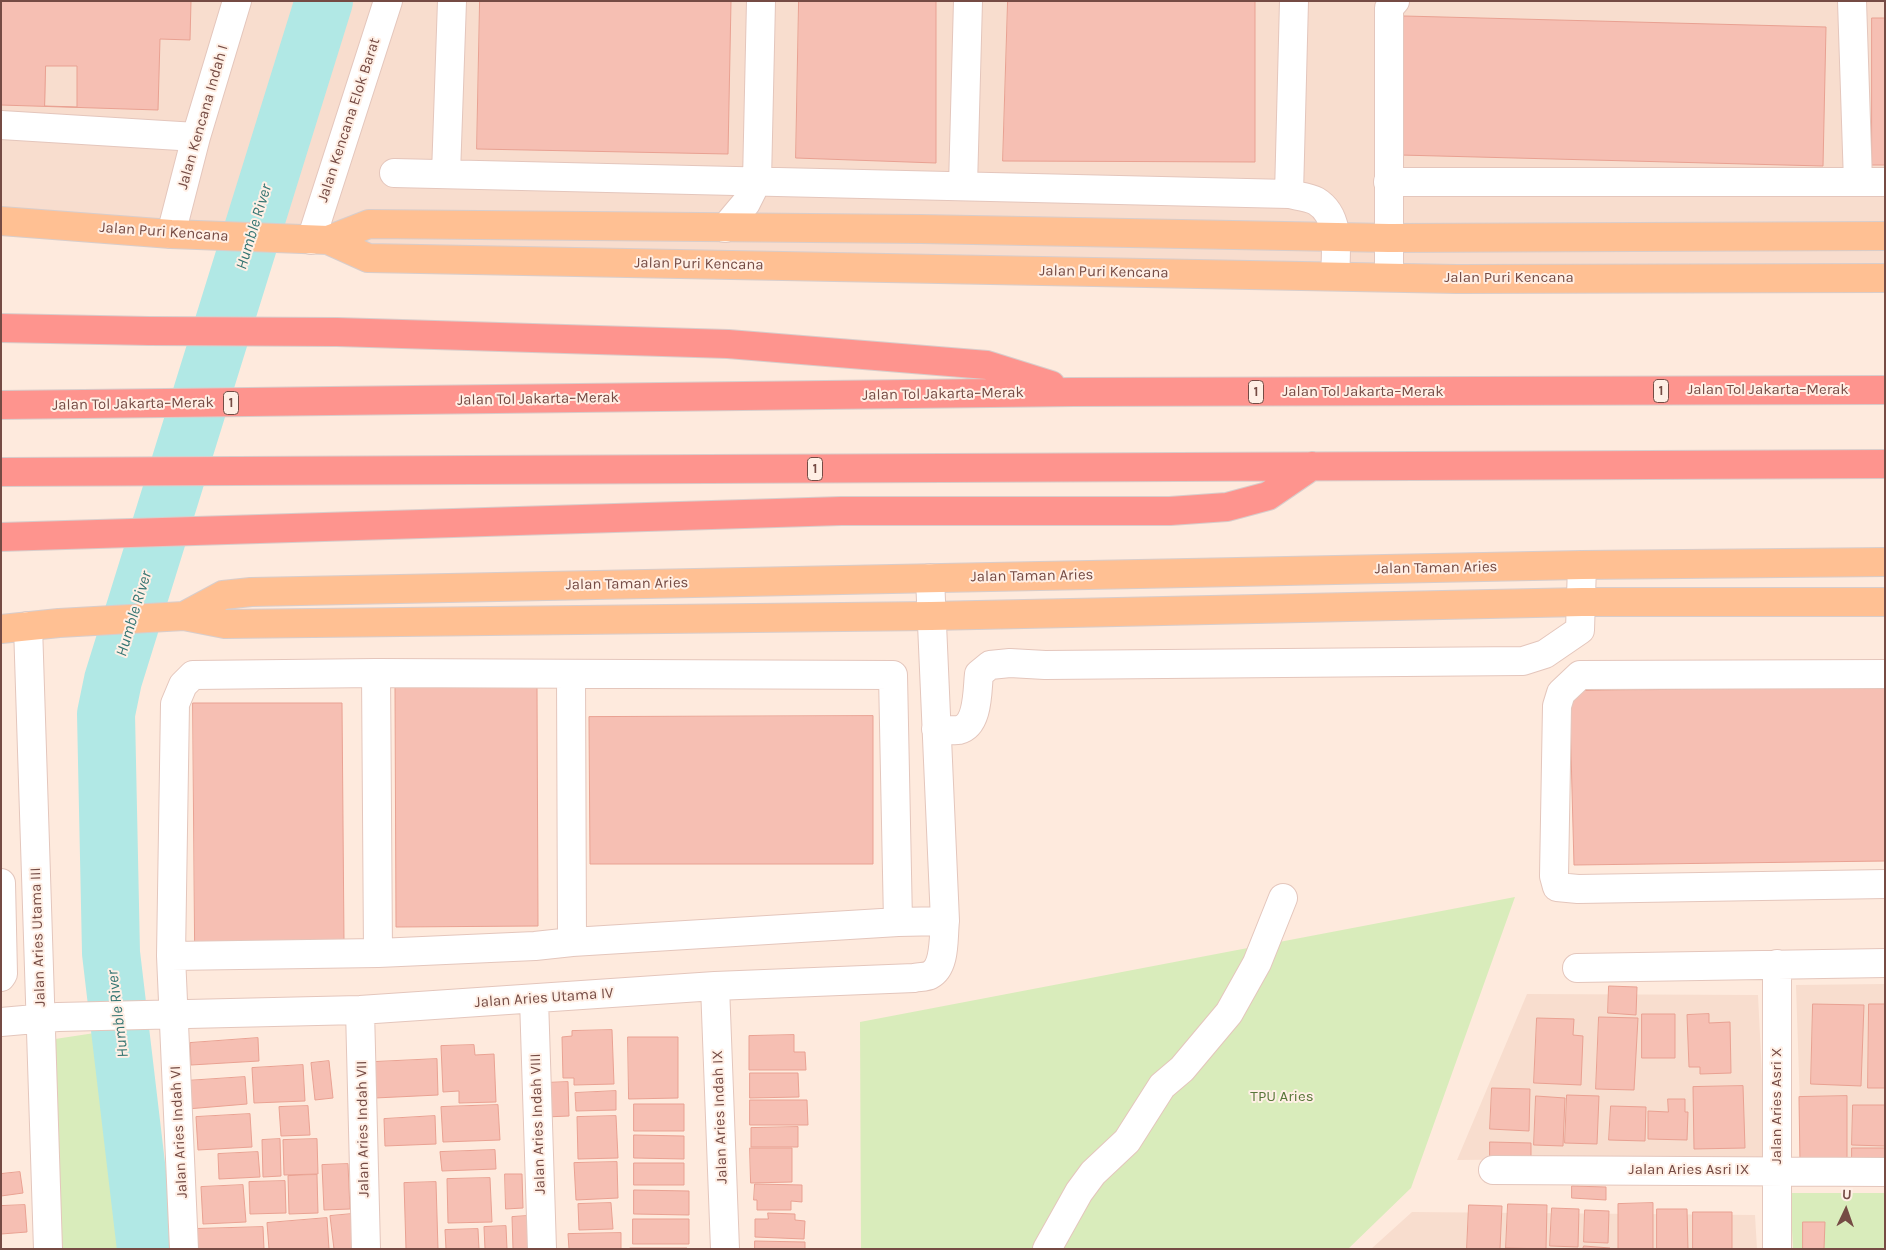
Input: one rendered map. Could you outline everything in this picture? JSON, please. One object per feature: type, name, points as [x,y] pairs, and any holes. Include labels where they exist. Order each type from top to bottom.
[{"type":"highway","points":[[1,328],[337,332],[728,344],[987,365],[1073,392]]},
{"type":"highway","name":"Jalan Tol Jakarta–Merak","points":[[1,405],[1073,392],[1885,390]]},
{"type":"highway","name":"1","points":[[1,472],[128,473],[1885,464]]},
{"type":"highway","points":[[1,537],[841,511],[1170,511],[1227,507],[1268,496],[1312,466]]},
{"type":"main road","name":"Jalan Puri Kencana","points":[[1,221],[170,234],[310,240],[368,258],[1457,279],[1885,278]]},
{"type":"main road","name":"Jalan Puri Kencana","points":[[310,240],[368,224],[1389,238],[1885,236]]},
{"type":"main road","name":"Jalan Taman Aries","points":[[174,617],[223,595],[250,592],[1582,565],[1885,562]]},
{"type":"main road","name":"Jalan Taman Aries","points":[[1,629],[59,623],[174,617],[225,624],[931,616],[1582,602],[1885,602]]},
{"type":"street","name":"Jalan Kencana Indah I","points":[[170,234],[236,1]]},
{"type":"street","name":"Jalan Kencana Elok Barat","points":[[310,240],[388,1]]},
{"type":"street","points":[[446,174],[452,1]]},
{"type":"street","points":[[725,228],[746,203],[757,181],[761,1]]},
{"type":"street","points":[[963,186],[968,1]]},
{"type":"street","points":[[1289,194],[1294,1]]},
{"type":"street","points":[[1389,277],[1389,8],[1395,1]]},
{"type":"street","points":[[1852,1],[1858,182]]},
{"type":"street","points":[[1,125],[196,137]]},
{"type":"street","points":[[394,173],[1289,194],[1315,201],[1331,217],[1336,236],[1335,276]]},
{"type":"street","points":[[1388,182],[1885,182]]},
{"type":"street","points":[[936,729],[960,730],[970,723],[975,713],[979,674],[990,665],[1010,663],[1044,665],[1523,662],[1545,654],[1580,630],[1582,565]]},
{"type":"street","points":[[171,956],[378,954],[535,946],[572,942],[898,922],[945,921],[930,578]]},
{"type":"street","name":"Jalan Aries Utama III","points":[[28,626],[50,1018],[48,1249]]},
{"type":"street","points":[[376,673],[378,954]]},
{"type":"street","name":"Jalan Aries Indah VI","points":[[184,1249],[171,1015],[171,956],[175,704],[183,685],[193,675],[376,673],[894,675],[933,673]]},
{"type":"street","points":[[571,674],[572,942]]},
{"type":"street","points":[[1885,674],[1580,675],[1561,693],[1557,706],[1554,876],[1557,887],[1578,889],[1885,884]]},
{"type":"street","points":[[894,675],[898,922]]},
{"type":"street","points":[[1,883],[3,974],[1,977]]},
{"type":"street","points":[[1047,1249],[1079,1192],[1093,1173],[1127,1141],[1162,1086],[1182,1069],[1229,1013],[1257,963],[1283,898]]},
{"type":"street","name":"Jalan Aries Utama IV","points":[[1,1022],[50,1018],[360,1010],[715,986],[914,978],[930,975],[938,969],[942,956],[945,921]]},
{"type":"street","points":[[1577,968],[1885,963]]},
{"type":"street","name":"Jalan Aries Asri X","points":[[1777,964],[1777,1249]]},
{"type":"street","name":"Jalan Aries Indah IX","points":[[715,986],[725,1249]]},
{"type":"street","name":"Jalan Aries Indah VIII","points":[[534,999],[542,1249]]},
{"type":"street","name":"Jalan Aries Indah VII","points":[[360,1010],[366,1249]]},
{"type":"street","name":"Jalan Aries Asri IX","points":[[1493,1170],[1885,1172]]},
{"type":"shaded area","points":[[1,1],[1885,1],[1885,277],[368,258],[1,222]]},
{"type":"shaded area","points":[[1885,984],[1885,1168],[1802,1167],[1796,985]]},
{"type":"shaded area","points":[[1527,994],[1758,995],[1766,1157],[1457,1160]]},
{"type":"shaded area","points":[[1412,1212],[1755,1215],[1757,1249],[1371,1249]]},
{"type":"green space","name":"TPU Aries","points":[[1515,897],[1411,1188],[1348,1249],[861,1249],[860,1022]]},
{"type":"green space","points":[[108,1031],[133,1249],[62,1249],[55,1039]]},
{"type":"green space","points":[[1790,1193],[1885,1193],[1885,1249],[1793,1249]]},
{"type":"building","points":[[1,1],[191,1],[190,40],[160,39],[158,110],[1,105]]},
{"type":"building","points":[[480,1],[731,1],[728,154],[477,149]]},
{"type":"building","points":[[799,1],[936,1],[936,163],[796,158]]},
{"type":"building","points":[[1008,1],[1255,1],[1255,162],[1003,161]]},
{"type":"building","points":[[1404,16],[1826,27],[1823,166],[1400,155]]},
{"type":"building","points":[[1872,18],[1885,18],[1885,165],[1872,165]]},
{"type":"building","points":[[46,66],[77,66],[77,107],[45,106]]},
{"type":"building","points":[[537,683],[538,926],[396,927],[395,684]]},
{"type":"building","points":[[1885,687],[1885,861],[1574,865],[1570,715],[1573,691]]},
{"type":"building","points":[[193,703],[342,703],[344,943],[195,944]]},
{"type":"building","points":[[873,716],[873,864],[590,864],[589,717]]},
{"type":"building","points":[[1609,986],[1637,987],[1636,1015],[1608,1013]]},
{"type":"building","points":[[1813,1004],[1864,1005],[1861,1086],[1811,1084]]},
{"type":"building","points":[[1869,1004],[1885,1004],[1885,1088],[1868,1088]]},
{"type":"building","points":[[1642,1014],[1675,1014],[1675,1058],[1642,1058]]},
{"type":"building","points":[[1709,1014],[1709,1023],[1730,1022],[1731,1073],[1700,1074],[1700,1067],[1689,1067],[1687,1015]]},
{"type":"building","points":[[1599,1017],[1638,1018],[1634,1090],[1596,1089]]},
{"type":"building","points":[[1537,1018],[1574,1019],[1573,1035],[1583,1036],[1581,1085],[1534,1083]]},
{"type":"building","points":[[612,1030],[614,1084],[574,1085],[574,1078],[563,1078],[562,1037],[572,1036],[572,1031]]},
{"type":"building","points":[[794,1035],[794,1052],[805,1052],[806,1070],[749,1070],[749,1036]]},
{"type":"building","points":[[628,1037],[678,1037],[678,1098],[629,1099]]},
{"type":"building","points":[[258,1038],[259,1061],[191,1065],[190,1043]]},
{"type":"building","points":[[474,1045],[475,1055],[494,1054],[496,1102],[459,1103],[459,1091],[443,1092],[441,1046]]},
{"type":"building","points":[[437,1059],[438,1095],[375,1098],[374,1062]]},
{"type":"building","points":[[329,1061],[333,1098],[315,1100],[311,1063]]},
{"type":"building","points":[[303,1065],[305,1101],[254,1103],[252,1068]]},
{"type":"building","points":[[750,1073],[798,1073],[799,1097],[750,1098]]},
{"type":"building","points":[[245,1077],[247,1104],[187,1109],[185,1081]]},
{"type":"building","points":[[568,1082],[569,1116],[545,1117],[544,1083]]},
{"type":"building","points":[[1743,1086],[1745,1148],[1694,1149],[1693,1087]]},
{"type":"building","points":[[1492,1088],[1530,1089],[1529,1131],[1490,1129]]},
{"type":"building","points":[[616,1091],[616,1110],[576,1111],[575,1093]]},
{"type":"building","points":[[1567,1095],[1599,1096],[1597,1144],[1565,1143]]},
{"type":"building","points":[[1536,1096],[1565,1098],[1563,1146],[1534,1145]]},
{"type":"building","points":[[1847,1096],[1847,1164],[1800,1164],[1799,1097]]},
{"type":"building","points":[[1668,1099],[1685,1099],[1685,1112],[1688,1112],[1687,1140],[1648,1139],[1648,1111],[1668,1112]]},
{"type":"building","points":[[750,1100],[807,1100],[808,1125],[750,1125]]},
{"type":"building","points":[[634,1104],[684,1104],[684,1131],[634,1131]]},
{"type":"building","points":[[498,1105],[500,1140],[443,1142],[441,1107]]},
{"type":"building","points":[[1853,1105],[1885,1105],[1885,1146],[1852,1145]]},
{"type":"building","points":[[308,1106],[310,1135],[281,1136],[279,1107]]},
{"type":"building","points":[[1611,1106],[1646,1107],[1645,1141],[1609,1140]]},
{"type":"building","points":[[250,1114],[252,1147],[198,1150],[196,1117]]},
{"type":"building","points":[[435,1116],[436,1144],[385,1146],[384,1119]]},
{"type":"building","points":[[616,1116],[618,1158],[578,1159],[577,1117]]},
{"type":"building","points":[[798,1127],[798,1147],[751,1147],[751,1128]]},
{"type":"building","points":[[634,1135],[684,1136],[684,1159],[634,1158]]},
{"type":"building","points":[[280,1139],[281,1176],[263,1177],[262,1140]]},
{"type":"building","points":[[317,1139],[318,1174],[284,1175],[283,1140]]},
{"type":"building","points":[[1490,1142],[1531,1143],[1531,1165],[1490,1164]]},
{"type":"building","points":[[750,1148],[792,1148],[792,1182],[751,1183]]},
{"type":"building","points":[[1852,1148],[1885,1148],[1885,1169],[1852,1168]]},
{"type":"building","points":[[495,1150],[496,1169],[442,1171],[440,1152]]},
{"type":"building","points":[[258,1152],[260,1177],[219,1179],[218,1154]]},
{"type":"building","points":[[617,1162],[618,1198],[576,1200],[574,1163]]},
{"type":"building","points":[[634,1163],[684,1163],[684,1185],[634,1185]]},
{"type":"building","points":[[348,1164],[350,1209],[324,1210],[322,1165]]},
{"type":"building","points":[[20,1172],[23,1193],[1,1196],[1,1174]]},
{"type":"building","points":[[505,1174],[522,1174],[523,1208],[506,1209]]},
{"type":"building","points":[[317,1175],[318,1213],[289,1214],[288,1176]]},
{"type":"building","points":[[490,1178],[492,1222],[448,1223],[447,1179]]},
{"type":"building","points":[[285,1181],[286,1213],[250,1214],[249,1182]]},
{"type":"building","points":[[436,1182],[438,1249],[406,1249],[404,1183]]},
{"type":"building","points":[[755,1184],[802,1185],[802,1202],[791,1201],[791,1210],[757,1210],[757,1200],[754,1200]]},
{"type":"building","points":[[243,1185],[246,1222],[203,1224],[201,1187]]},
{"type":"building","points":[[1572,1186],[1606,1187],[1606,1200],[1572,1198]]},
{"type":"building","points":[[634,1190],[689,1191],[689,1215],[634,1214]]},
{"type":"building","points":[[611,1203],[613,1229],[579,1230],[578,1204]]},
{"type":"building","points":[[1653,1203],[1653,1249],[1618,1249],[1618,1204]]},
{"type":"building","points":[[1508,1204],[1547,1205],[1546,1249],[1506,1248]]},
{"type":"building","points":[[25,1205],[27,1232],[1,1234],[1,1206]]},
{"type":"building","points":[[1469,1205],[1502,1206],[1500,1249],[1467,1249]]},
{"type":"building","points":[[1552,1208],[1579,1209],[1578,1247],[1550,1246]]},
{"type":"building","points":[[1657,1209],[1687,1209],[1688,1249],[1657,1249]]},
{"type":"building","points":[[1585,1210],[1609,1211],[1608,1243],[1584,1242]]},
{"type":"building","points":[[1693,1212],[1732,1212],[1732,1249],[1693,1249]]},
{"type":"building","points":[[768,1213],[795,1214],[795,1220],[805,1221],[804,1239],[755,1237],[755,1219],[768,1219]]},
{"type":"building","points":[[352,1214],[355,1249],[334,1249],[330,1216]]},
{"type":"building","points":[[527,1216],[529,1249],[513,1249],[512,1217]]},
{"type":"building","points":[[327,1218],[329,1249],[269,1249],[267,1223]]},
{"type":"building","points":[[633,1219],[689,1219],[689,1244],[633,1244]]},
{"type":"building","points":[[1803,1222],[1825,1222],[1824,1249],[1803,1249]]},
{"type":"building","points":[[506,1226],[507,1249],[485,1249],[484,1227]]},
{"type":"building","points":[[263,1227],[264,1249],[195,1249],[194,1229]]},
{"type":"building","points":[[478,1229],[479,1249],[446,1249],[445,1230]]},
{"type":"building","points":[[621,1233],[621,1249],[569,1249],[568,1234]]},
{"type":"building","points":[[755,1241],[805,1242],[805,1249],[755,1249]]},
{"type":"building","points":[[1584,1246],[1610,1248],[1610,1249],[1583,1249]]},
{"type":"building","points":[[687,1248],[687,1249],[630,1249]]},
{"type":"waterway","name":"Humble River","points":[[146,1249],[111,953],[106,714],[113,680],[324,1]]}]
